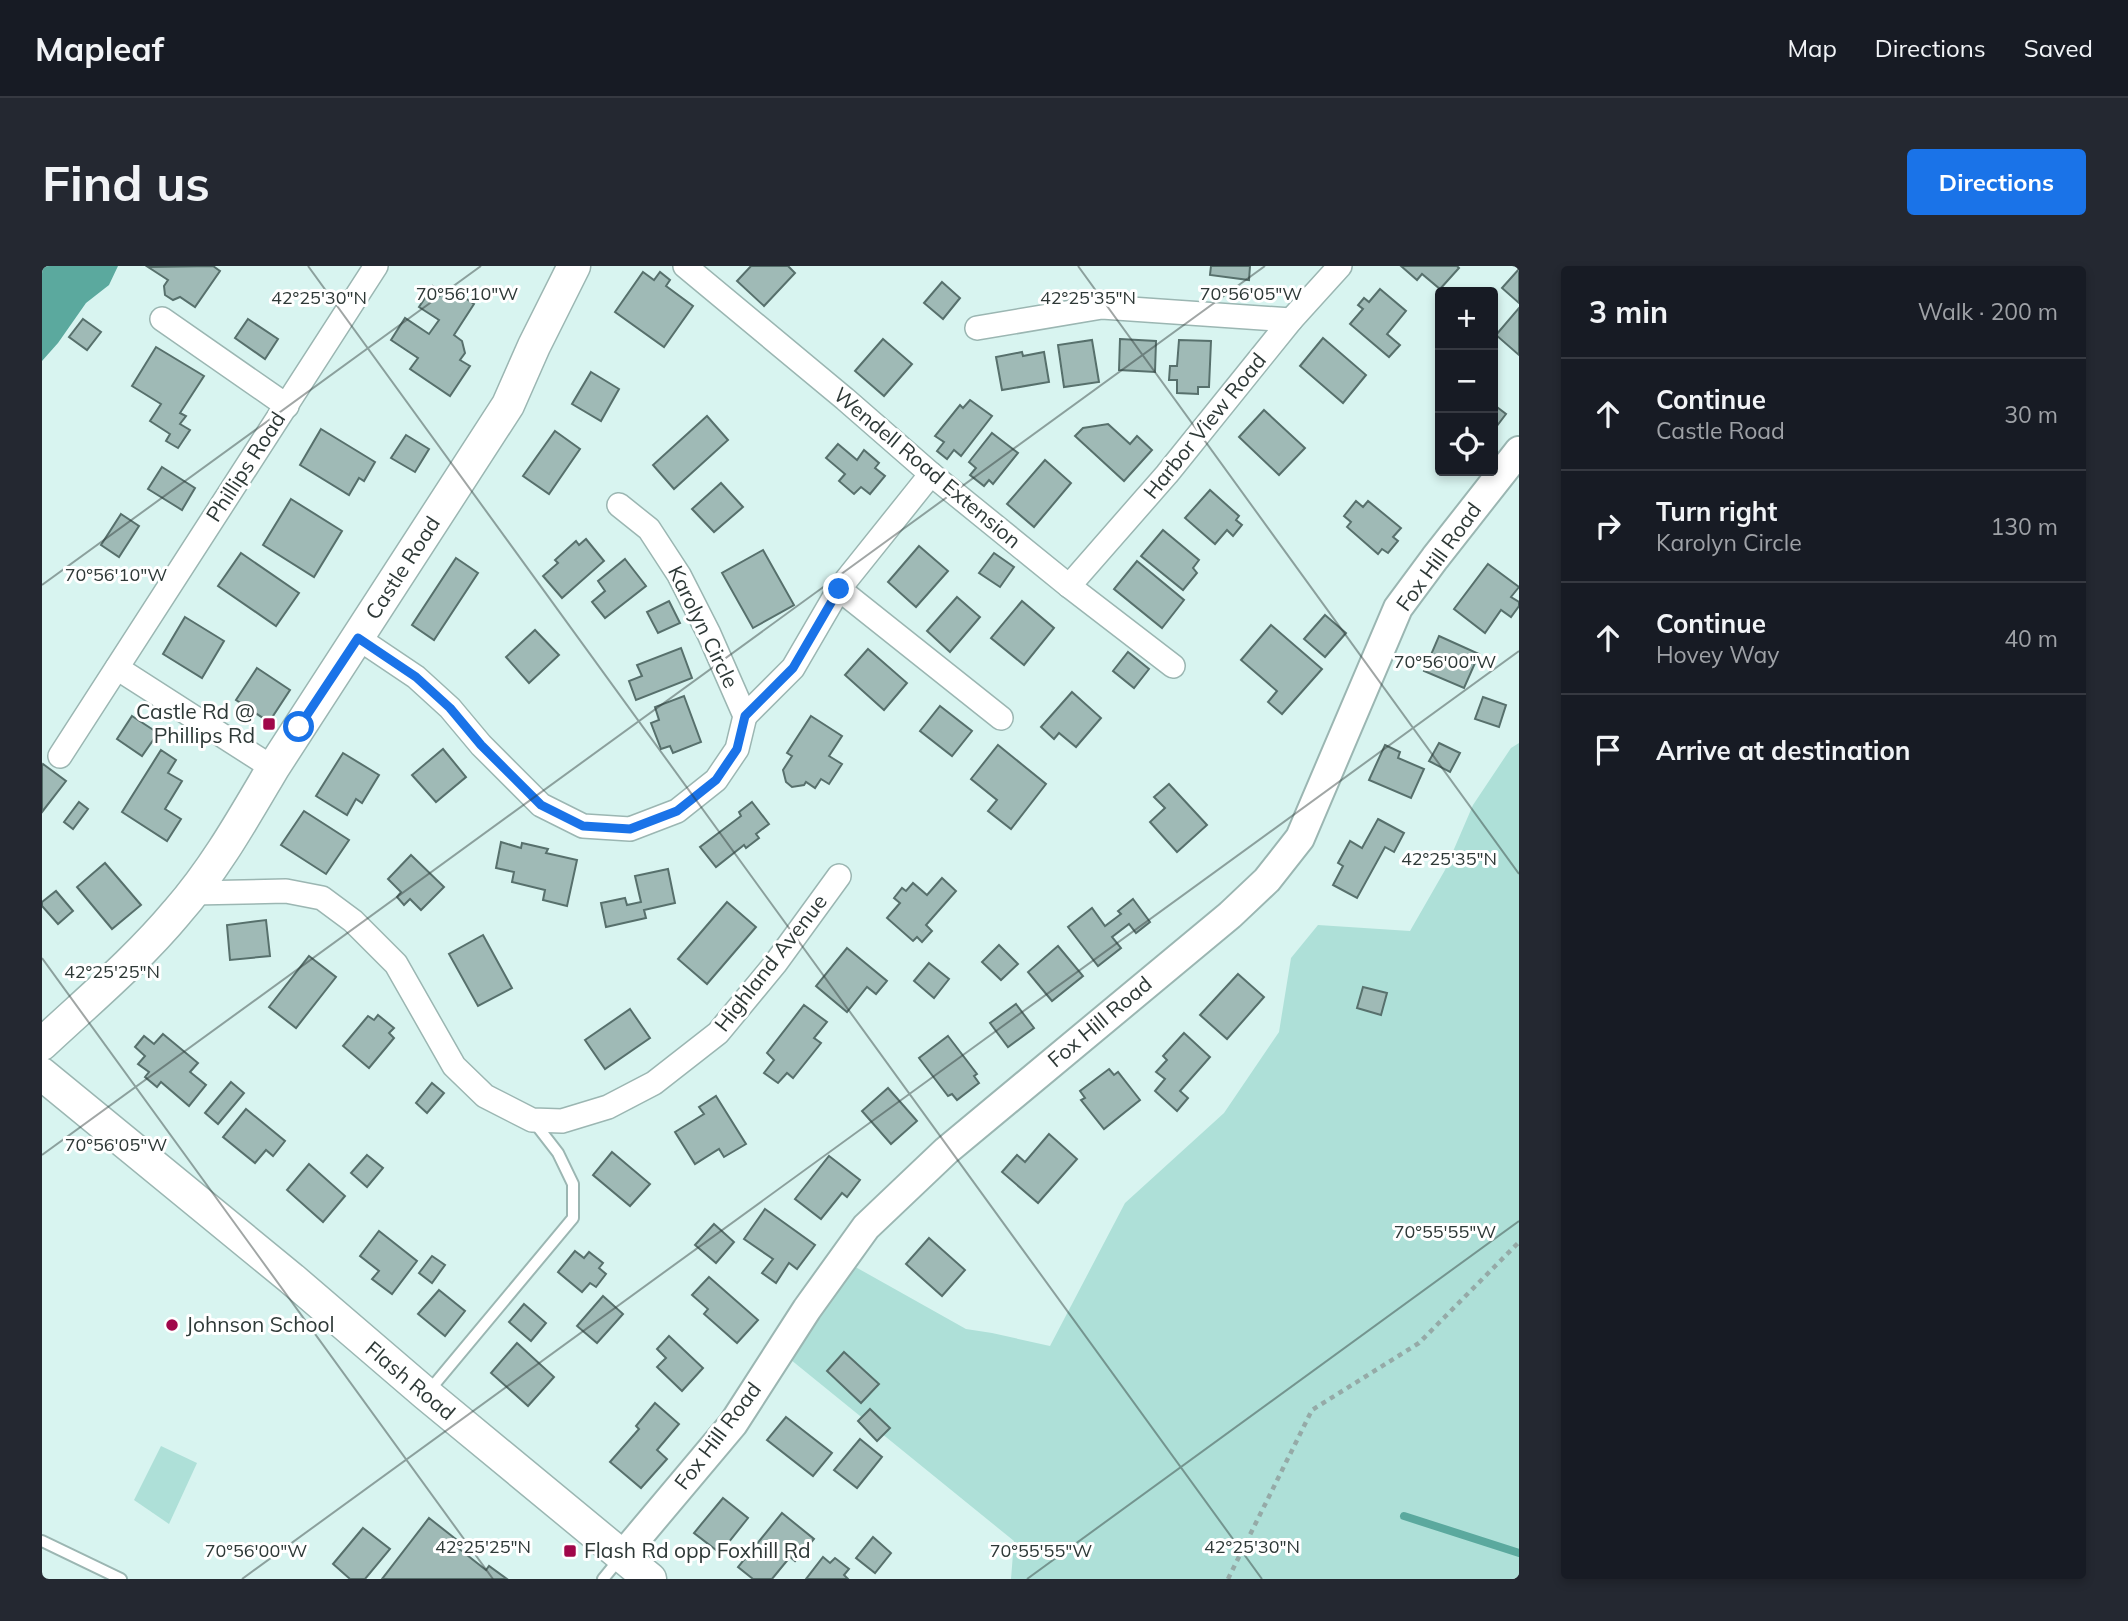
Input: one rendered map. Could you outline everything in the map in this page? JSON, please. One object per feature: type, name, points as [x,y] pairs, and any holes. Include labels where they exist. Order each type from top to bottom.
[{"type":"main road","name":"Castle Road","points":[[42,1044],[177,913],[193,892],[508,405],[574,266]]},
{"type":"main road","name":"Flash Road","points":[[42,1074],[292,1279],[426,1394],[613,1567],[650,1579]]},
{"type":"street","name":"Phillips Road","points":[[60,756],[376,266]]},
{"type":"street","name":"Wendell Road Extension","points":[[685,266],[931,474],[1173,666]]},
{"type":"street","name":"Harbor View Road","points":[[1069,586],[1167,474],[1291,320],[1340,266]]},
{"type":"street","points":[[977,328],[1102,307],[1291,320]]},
{"type":"street","points":[[162,319],[287,406]]},
{"type":"street","name":"Fox Hill Road","points":[[613,1567],[733,1424],[807,1309],[866,1227],[946,1151],[1230,915],[1267,880],[1300,838],[1398,608],[1519,451]]},
{"type":"street","points":[[358,638],[416,677],[450,708],[481,745],[541,805],[583,826],[630,829],[677,811],[716,780],[737,749],[745,716],[793,668],[839,589],[931,474]]},
{"type":"street","name":"Karolyn Circle","points":[[619,505],[649,528],[679,575],[709,634],[745,716]]},
{"type":"street","points":[[839,589],[1001,718]]},
{"type":"street","points":[[117,668],[273,768]]},
{"type":"street","name":"Highland Avenue","points":[[193,892],[286,891],[322,898],[353,921],[396,964],[454,1066],[485,1096],[532,1119],[562,1121],[608,1107],[654,1083],[718,1033],[775,964],[839,876]]},
{"type":"lane","points":[[426,1394],[573,1218],[573,1184],[558,1153],[532,1119]]},
{"type":"lane","points":[[42,1541],[121,1579]]},
{"type":"path","points":[[1228,1579],[1312,1410],[1419,1343],[1519,1242]]},
{"type":"shaded area","points":[[42,266],[118,266],[109,285],[86,303],[42,361]]},
{"type":"shaded area","points":[[1519,743],[1519,1579],[1011,1579],[1014,1541],[780,1351],[843,1260],[966,1329],[1050,1346],[1125,1203],[1224,1113],[1279,1032],[1291,958],[1318,925],[1410,931],[1445,870],[1473,805],[1511,748]]},
{"type":"shaded area","points":[[161,1446],[197,1463],[169,1524],[134,1500]]},
{"type":"building","points":[[213,266],[220,271],[195,307],[180,297],[173,300],[165,295],[164,286],[168,280],[148,267]]},
{"type":"building","points":[[751,266],[788,266],[795,273],[764,306],[737,281]]},
{"type":"building","points":[[1211,266],[1250,266],[1249,280],[1210,275]]},
{"type":"building","points":[[1401,266],[1459,268],[1442,287],[1438,287],[1422,274],[1417,280]]},
{"type":"building","points":[[1519,269],[1519,303],[1502,288]]},
{"type":"building","points":[[643,272],[654,280],[660,272],[670,280],[666,286],[693,306],[664,347],[615,312]]},
{"type":"building","points":[[942,282],[960,298],[943,319],[924,303]]},
{"type":"building","points":[[433,286],[454,300],[458,293],[474,304],[454,335],[462,341],[465,353],[460,360],[470,366],[450,396],[410,369],[418,358],[391,340],[405,318],[429,334],[439,320],[419,307]]},
{"type":"building","points":[[1380,289],[1406,311],[1387,334],[1400,345],[1389,357],[1350,324],[1363,309],[1358,305],[1364,298],[1369,302]]},
{"type":"building","points":[[1519,308],[1519,355],[1498,337],[1498,333]]},
{"type":"building","points":[[83,319],[101,332],[87,350],[69,337]]},
{"type":"building","points":[[248,319],[278,339],[265,359],[235,338]]},
{"type":"building","points":[[1323,338],[1366,375],[1343,403],[1300,366]]},
{"type":"building","points":[[883,339],[912,364],[884,396],[855,371]]},
{"type":"building","points":[[1120,339],[1156,341],[1155,372],[1119,370]]},
{"type":"building","points":[[1092,340],[1099,382],[1064,387],[1058,345]]},
{"type":"building","points":[[1179,340],[1211,341],[1209,387],[1198,387],[1198,394],[1177,393],[1177,380],[1169,380],[1170,366],[1177,366]]},
{"type":"building","points":[[156,347],[204,376],[180,413],[186,416],[180,424],[190,430],[178,448],[166,441],[170,434],[150,421],[161,404],[132,386]]},
{"type":"building","points":[[1022,352],[1023,356],[1044,352],[1049,382],[1002,390],[996,357]]},
{"type":"building","points":[[591,372],[619,389],[601,421],[572,404]]},
{"type":"building","points":[[970,400],[992,416],[961,456],[954,450],[947,459],[937,451],[944,442],[935,436],[960,405],[963,408]]},
{"type":"building","points":[[1498,408],[1506,414],[1498,424]]},
{"type":"building","points":[[1264,410],[1305,448],[1279,475],[1239,437]]},
{"type":"building","points":[[707,416],[728,440],[674,489],[653,465]]},
{"type":"building","points":[[1108,424],[1130,444],[1137,436],[1152,450],[1124,481],[1075,436],[1083,428]]},
{"type":"building","points":[[321,429],[375,462],[364,481],[359,478],[349,495],[300,465]]},
{"type":"building","points":[[555,431],[580,449],[549,494],[523,476]]},
{"type":"building","points":[[992,433],[1018,453],[993,484],[989,480],[984,486],[970,475],[976,468],[969,462]]},
{"type":"building","points":[[406,435],[429,449],[415,472],[391,458]]},
{"type":"building","points":[[838,444],[857,460],[864,450],[879,463],[875,468],[885,476],[870,494],[861,487],[854,494],[839,481],[845,474],[826,458]]},
{"type":"building","points":[[1045,460],[1071,483],[1034,527],[1007,504]]},
{"type":"building","points":[[162,467],[195,488],[182,510],[148,489]]},
{"type":"building","points":[[721,483],[743,507],[714,532],[692,509]]},
{"type":"building","points":[[1210,490],[1239,516],[1236,520],[1242,525],[1233,536],[1227,530],[1215,544],[1185,518]]},
{"type":"building","points":[[291,499],[342,531],[314,577],[263,545]]},
{"type":"building","points":[[1356,501],[1363,507],[1368,501],[1401,528],[1393,537],[1398,541],[1388,553],[1382,549],[1378,554],[1347,527],[1351,522],[1344,516]]},
{"type":"building","points":[[121,514],[139,526],[119,557],[101,545]]},
{"type":"building","points":[[1163,530],[1199,560],[1193,568],[1197,573],[1183,590],[1141,556]]},
{"type":"building","points":[[586,539],[604,561],[562,598],[543,576],[558,563],[555,560],[576,541],[579,545]]},
{"type":"building","points":[[919,546],[948,571],[916,607],[888,582]]},
{"type":"building","points":[[763,550],[794,605],[753,628],[722,573]]},
{"type":"building","points":[[241,553],[299,593],[276,626],[218,586]]},
{"type":"building","points":[[994,553],[1014,567],[1000,587],[979,573]]},
{"type":"building","points":[[456,558],[478,573],[434,640],[412,625]]},
{"type":"building","points":[[625,559],[646,586],[605,618],[592,602],[605,591],[598,581]]},
{"type":"building","points":[[1137,561],[1184,600],[1162,628],[1114,589]]},
{"type":"building","points":[[1488,564],[1519,587],[1511,597],[1519,602],[1519,606],[1511,617],[1501,610],[1485,633],[1454,609]]},
{"type":"building","points":[[957,597],[980,617],[950,652],[927,631]]},
{"type":"building","points":[[669,601],[680,623],[658,633],[647,612]]},
{"type":"building","points":[[1022,601],[1054,628],[1024,665],[991,638]]},
{"type":"building","points":[[1325,615],[1346,633],[1325,657],[1304,639]]},
{"type":"building","points":[[185,617],[224,641],[202,678],[163,654]]},
{"type":"building","points":[[1271,625],[1322,669],[1282,714],[1268,702],[1277,691],[1241,660]]},
{"type":"building","points":[[535,630],[559,655],[529,683],[506,657]]},
{"type":"building","points":[[1439,636],[1479,654],[1464,688],[1424,671]]},
{"type":"building","points":[[681,648],[692,678],[636,700],[629,681],[642,676],[637,665]]},
{"type":"building","points":[[868,649],[907,683],[884,710],[845,675]]},
{"type":"building","points":[[1128,652],[1149,669],[1134,688],[1113,671]]},
{"type":"building","points":[[257,668],[290,690],[269,722],[236,700]]},
{"type":"building","points":[[1072,692],[1101,718],[1076,747],[1059,733],[1054,739],[1041,727]]},
{"type":"building","points":[[684,696],[701,742],[673,753],[670,746],[661,749],[651,723],[659,720],[655,707]]},
{"type":"building","points":[[1483,697],[1506,705],[1499,727],[1475,719]]},
{"type":"building","points":[[940,706],[972,731],[952,756],[920,731]]},
{"type":"building","points":[[132,716],[158,733],[142,756],[117,739]]},
{"type":"building","points":[[811,716],[842,736],[829,756],[842,764],[829,784],[821,779],[815,788],[806,782],[804,785],[792,787],[786,782],[783,770],[792,756],[787,753]]},
{"type":"building","points":[[1439,743],[1460,753],[1450,772],[1429,761]]},
{"type":"building","points":[[998,745],[1046,784],[1011,829],[988,811],[997,800],[971,779]]},
{"type":"building","points":[[1385,745],[1400,752],[1398,758],[1424,769],[1411,798],[1369,780]]},
{"type":"building","points":[[443,749],[466,777],[436,802],[412,775]]},
{"type":"building","points":[[161,750],[176,760],[168,773],[182,781],[165,809],[181,819],[167,841],[122,812]]},
{"type":"building","points":[[343,753],[379,775],[362,803],[356,799],[347,815],[316,796]]},
{"type":"building","points":[[43,764],[66,781],[42,812],[42,766]]},
{"type":"building","points":[[1169,784],[1207,825],[1177,852],[1150,822],[1165,808],[1154,797]]},
{"type":"building","points":[[79,802],[88,809],[73,829],[64,822]]},
{"type":"building","points":[[752,802],[769,824],[756,834],[759,838],[746,848],[744,845],[716,867],[700,847],[741,816],[739,812]]},
{"type":"building","points":[[304,811],[349,840],[326,874],[281,845]]},
{"type":"building","points":[[1378,819],[1404,833],[1394,852],[1385,847],[1357,898],[1333,885],[1343,866],[1338,863],[1350,841],[1362,848]]},
{"type":"building","points":[[501,842],[521,848],[522,843],[548,849],[546,853],[577,860],[567,906],[543,900],[545,890],[512,882],[514,872],[496,868]]},
{"type":"building","points":[[411,855],[444,887],[421,910],[410,899],[404,905],[397,897],[401,892],[388,879]]},
{"type":"building","points":[[105,863],[141,905],[112,929],[77,887]]},
{"type":"building","points":[[668,869],[675,903],[644,910],[646,918],[606,927],[601,903],[625,898],[627,905],[641,902],[635,876]]},
{"type":"building","points":[[942,878],[956,891],[926,925],[932,931],[922,942],[917,937],[913,941],[887,918],[900,903],[894,898],[902,888],[906,891],[913,883],[927,895]]},
{"type":"building","points":[[56,891],[73,911],[58,924],[42,906],[42,902]]},
{"type":"building","points":[[1133,899],[1150,922],[1136,933],[1129,924],[1112,937],[1121,948],[1098,966],[1068,927],[1092,908],[1105,926],[1121,914],[1118,911]]},
{"type":"building","points":[[727,902],[756,927],[707,984],[678,959]]},
{"type":"building","points":[[266,920],[270,956],[230,960],[227,925]]},
{"type":"building","points":[[483,935],[512,988],[478,1006],[449,954]]},
{"type":"building","points":[[999,945],[1018,964],[1001,980],[982,962]]},
{"type":"building","points":[[1058,946],[1083,976],[1052,1001],[1028,972]]},
{"type":"building","points":[[847,948],[887,981],[876,994],[867,987],[847,1012],[816,986]]},
{"type":"building","points":[[309,956],[336,977],[296,1028],[269,1007]]},
{"type":"building","points":[[929,963],[949,979],[934,998],[914,981]]},
{"type":"building","points":[[1238,974],[1264,997],[1227,1039],[1200,1015]]},
{"type":"building","points":[[1363,987],[1387,993],[1381,1015],[1357,1008]]},
{"type":"building","points":[[1016,1004],[1034,1028],[1008,1047],[990,1023]]},
{"type":"building","points":[[804,1005],[827,1022],[814,1038],[821,1043],[793,1078],[787,1073],[778,1083],[764,1073],[774,1060],[767,1053]]},
{"type":"building","points":[[630,1009],[650,1038],[605,1069],[585,1040]]},
{"type":"building","points":[[378,1015],[394,1028],[389,1033],[394,1038],[369,1068],[343,1046],[368,1016],[374,1020]]},
{"type":"building","points":[[1184,1033],[1210,1057],[1180,1091],[1188,1098],[1177,1111],[1155,1091],[1165,1079],[1156,1072],[1167,1060],[1163,1056]]},
{"type":"building","points":[[163,1034],[198,1063],[190,1072],[206,1085],[189,1106],[161,1082],[157,1087],[145,1077],[149,1072],[138,1064],[145,1056],[135,1047],[144,1036],[154,1044]]},
{"type":"building","points":[[948,1036],[977,1074],[974,1076],[979,1083],[957,1100],[952,1094],[948,1096],[919,1058]]},
{"type":"building","points":[[1109,1069],[1114,1075],[1118,1072],[1140,1100],[1104,1129],[1081,1100],[1085,1098],[1080,1091]]},
{"type":"building","points":[[231,1082],[244,1093],[218,1124],[205,1113]]},
{"type":"building","points":[[432,1083],[444,1093],[427,1113],[416,1103]]},
{"type":"building","points":[[888,1088],[917,1121],[891,1144],[862,1111]]},
{"type":"building","points":[[716,1096],[746,1144],[724,1157],[719,1149],[695,1164],[675,1132],[704,1114],[699,1107]]},
{"type":"building","points":[[246,1109],[285,1141],[273,1156],[266,1150],[255,1163],[223,1137]]},
{"type":"building","points":[[1049,1134],[1077,1159],[1038,1203],[1002,1172],[1017,1155],[1025,1162]]},
{"type":"building","points":[[612,1152],[650,1184],[630,1206],[593,1175]]},
{"type":"building","points":[[367,1155],[383,1168],[367,1187],[351,1173]]},
{"type":"building","points":[[829,1156],[860,1180],[847,1197],[842,1193],[821,1219],[795,1199]]},
{"type":"building","points":[[309,1164],[345,1196],[323,1222],[287,1190]]},
{"type":"building","points":[[765,1209],[815,1245],[797,1269],[789,1263],[776,1283],[762,1273],[773,1259],[744,1239]]},
{"type":"building","points":[[714,1224],[734,1242],[716,1263],[695,1245]]},
{"type":"building","points":[[379,1231],[417,1261],[392,1294],[372,1279],[379,1271],[360,1256]]},
{"type":"building","points":[[929,1238],[965,1270],[942,1296],[906,1264]]},
{"type":"building","points":[[575,1251],[584,1258],[589,1252],[603,1263],[599,1268],[606,1274],[596,1287],[590,1283],[582,1292],[558,1272]]},
{"type":"building","points":[[432,1256],[445,1265],[432,1283],[419,1273]]},
{"type":"building","points":[[709,1277],[758,1320],[737,1343],[704,1314],[708,1309],[692,1295]]},
{"type":"building","points":[[439,1290],[465,1311],[445,1336],[418,1314]]},
{"type":"building","points":[[603,1296],[623,1314],[597,1343],[577,1326]]},
{"type":"building","points":[[524,1304],[546,1323],[531,1341],[509,1322]]},
{"type":"building","points":[[669,1336],[703,1368],[682,1391],[657,1367],[666,1358],[657,1349]]},
{"type":"building","points":[[517,1343],[554,1377],[528,1406],[491,1373]]},
{"type":"building","points":[[844,1352],[879,1384],[861,1403],[827,1371]]},
{"type":"building","points":[[655,1403],[679,1424],[657,1450],[667,1459],[641,1488],[610,1462],[639,1429],[636,1426]]},
{"type":"building","points":[[870,1409],[890,1428],[877,1441],[858,1421]]},
{"type":"building","points":[[786,1417],[832,1453],[813,1476],[767,1440]]},
{"type":"building","points":[[860,1439],[882,1457],[857,1488],[834,1470]]},
{"type":"building","points":[[723,1498],[748,1518],[720,1553],[694,1533]]},
{"type":"building","points":[[782,1513],[814,1539],[795,1561],[790,1557],[772,1579],[753,1579],[738,1567]]},
{"type":"building","points":[[429,1518],[457,1540],[453,1544],[486,1570],[489,1566],[507,1579],[382,1579]]},
{"type":"building","points":[[363,1528],[390,1549],[365,1579],[350,1579],[333,1564]]},
{"type":"building","points":[[873,1537],[891,1553],[875,1573],[856,1558]]},
{"type":"building","points":[[823,1557],[830,1563],[835,1558],[849,1569],[844,1575],[848,1579],[806,1579]]},
{"type":"waterway","points":[[1404,1516],[1519,1553]]},
{"type":"place","name":"Castle Rd @ Phillips Rd","points":[[269,724]]},
{"type":"place","name":"Johnson School","points":[[172,1325]]},
{"type":"place","name":"Flash Rd opp Foxhill Rd","points":[[570,1551]]},
{"type":"route","points":[[299,727],[358,638],[416,677],[450,708],[481,745],[541,805],[583,826],[630,829],[677,811],[716,780],[737,749],[745,716],[793,668],[839,589]]}]
